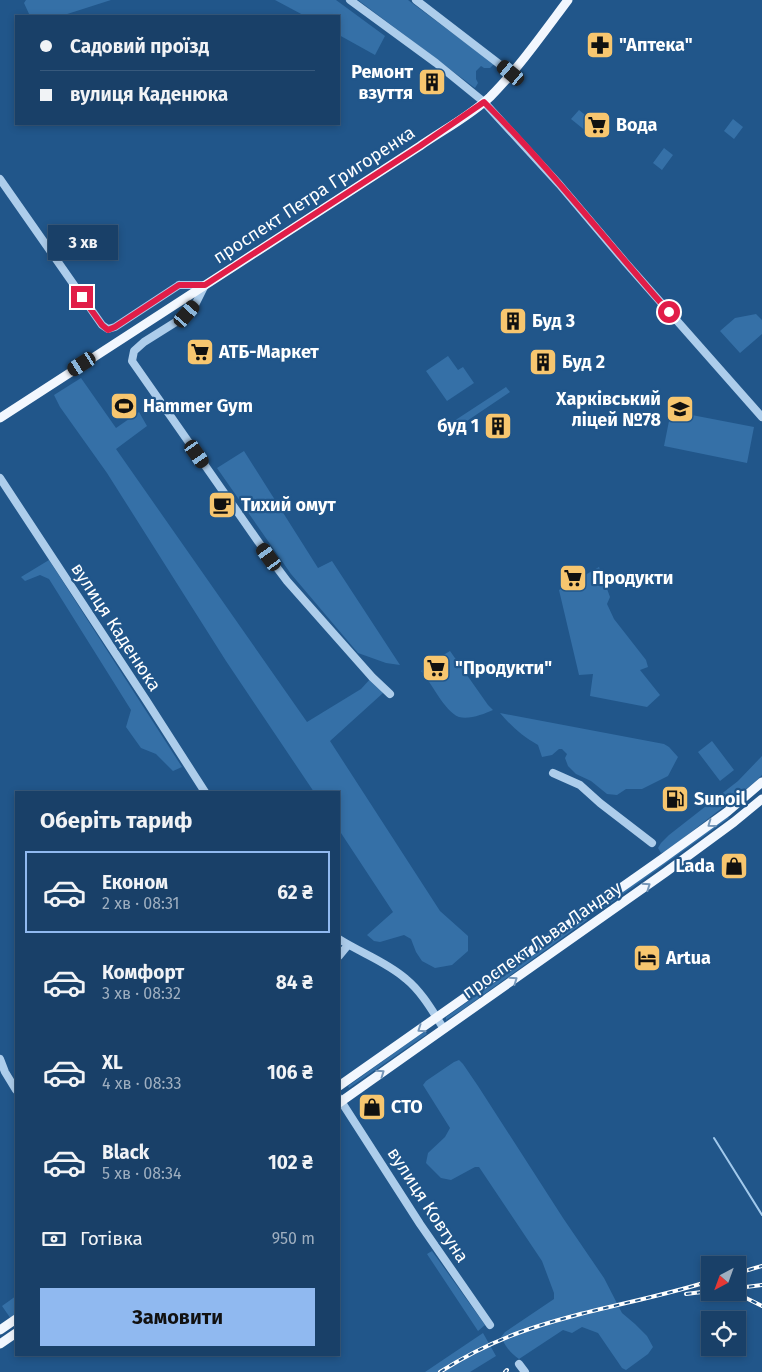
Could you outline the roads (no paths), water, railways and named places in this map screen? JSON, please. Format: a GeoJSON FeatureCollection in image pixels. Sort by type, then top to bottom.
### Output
{"type":"FeatureCollection","features":[{"type":"Feature","properties":{"kind":"main road","name":"проспект Петра Григоренка"},"geometry":{"type":"LineString","coordinates":[[0,418],[428,141],[484,102],[511,73],[568,0]]}},
{"type":"Feature","properties":{"kind":"main road","name":"проспект Льва Ландау"},"geometry":{"type":"LineString","coordinates":[[340,1085],[727,812],[762,782]]}},
{"type":"Feature","properties":{"kind":"main road","name":"проспект Льва Ландау"},"geometry":{"type":"LineString","coordinates":[[340,1101],[734,822],[762,799]]}},
{"type":"Feature","properties":{"kind":"main road"},"geometry":{"type":"LineString","coordinates":[[590,910],[597,920]]}},
{"type":"Feature","properties":{"kind":"main road"},"geometry":{"type":"LineString","coordinates":[[0,1330],[15,1320]]}},
{"type":"Feature","properties":{"kind":"main road"},"geometry":{"type":"LineString","coordinates":[[0,1344],[15,1334]]}},
{"type":"Feature","properties":{"kind":"street"},"geometry":{"type":"LineString","coordinates":[[350,0],[436,63],[484,102],[519,138],[626,264],[762,418]]}},
{"type":"Feature","properties":{"kind":"street"},"geometry":{"type":"LineString","coordinates":[[416,0],[511,73]]}},
{"type":"Feature","properties":{"kind":"street"},"geometry":{"type":"LineString","coordinates":[[0,179],[102,325],[108,330],[179,285],[205,285],[194,307],[187,314],[144,342],[134,351],[132,360],[269,557]]}},
{"type":"Feature","properties":{"kind":"street"},"geometry":{"type":"LineString","coordinates":[[179,285],[187,288],[194,301],[194,307]]}},
{"type":"Feature","properties":{"kind":"street","name":"вулиця Каденюка"},"geometry":{"type":"LineString","coordinates":[[0,478],[204,791]]}},
{"type":"Feature","properties":{"kind":"street"},"geometry":{"type":"LineString","coordinates":[[275,565],[286,581],[372,677],[390,694]]}},
{"type":"Feature","properties":{"kind":"street"},"geometry":{"type":"LineString","coordinates":[[553,772],[580,785],[652,843]]}},
{"type":"Feature","properties":{"kind":"street"},"geometry":{"type":"LineString","coordinates":[[340,940],[406,978],[444,1029]]}},
{"type":"Feature","properties":{"kind":"street"},"geometry":{"type":"LineString","coordinates":[[340,955],[348,945]]}},
{"type":"Feature","properties":{"kind":"street"},"geometry":{"type":"LineString","coordinates":[[0,1059],[15,1088]]}},
{"type":"Feature","properties":{"kind":"street","name":"вулиця Ковтуна"},"geometry":{"type":"LineString","coordinates":[[340,1101],[420,1224],[490,1325]]}},
{"type":"Feature","properties":{"kind":"street"},"geometry":{"type":"LineString","coordinates":[[519,1364],[525,1372]]}},
{"type":"Feature","properties":{"kind":"waterway"},"geometry":{"type":"LineString","coordinates":[[714,1138],[762,1215]]}},
{"type":"Feature","properties":{"kind":"railway"},"geometry":{"type":"LineString","coordinates":[[746,1271],[762,1266]]}},
{"type":"Feature","properties":{"kind":"railway"},"geometry":{"type":"LineString","coordinates":[[440,1372],[488,1346],[518,1333],[590,1312],[701,1284]]}},
{"type":"Feature","properties":{"kind":"railway"},"geometry":{"type":"LineString","coordinates":[[746,1287],[762,1285]]}},
{"type":"Feature","properties":{"kind":"railway"},"geometry":{"type":"LineString","coordinates":[[686,1294],[701,1292]]}},
{"type":"Feature","properties":{"kind":"railway"},"geometry":{"type":"LineString","coordinates":[[746,1298],[762,1306]]}},
{"type":"Feature","properties":{"kind":"place","name":"\"Аптека\""},"geometry":{"type":"Point","coordinates":[600,45]}},
{"type":"Feature","properties":{"kind":"place","name":"Ремонт взуття"},"geometry":{"type":"Point","coordinates":[432,82]}},
{"type":"Feature","properties":{"kind":"place","name":"Вода"},"geometry":{"type":"Point","coordinates":[597,125]}},
{"type":"Feature","properties":{"kind":"place","name":"Буд 3"},"geometry":{"type":"Point","coordinates":[513,321]}},
{"type":"Feature","properties":{"kind":"place","name":"АТБ-Маркет"},"geometry":{"type":"Point","coordinates":[200,352]}},
{"type":"Feature","properties":{"kind":"place","name":"Буд 2"},"geometry":{"type":"Point","coordinates":[543,362]}},
{"type":"Feature","properties":{"kind":"place","name":"Hammer Gym"},"geometry":{"type":"Point","coordinates":[124,406]}},
{"type":"Feature","properties":{"kind":"place","name":"Харківський ліцей №78"},"geometry":{"type":"Point","coordinates":[680,409]}},
{"type":"Feature","properties":{"kind":"place","name":"буд 1"},"geometry":{"type":"Point","coordinates":[498,426]}},
{"type":"Feature","properties":{"kind":"place","name":"Тихий омут"},"geometry":{"type":"Point","coordinates":[222,505]}},
{"type":"Feature","properties":{"kind":"place","name":"Продукти"},"geometry":{"type":"Point","coordinates":[573,578]}},
{"type":"Feature","properties":{"kind":"place","name":"\"Продукти\""},"geometry":{"type":"Point","coordinates":[436,668]}},
{"type":"Feature","properties":{"kind":"place","name":"Sunoil"},"geometry":{"type":"Point","coordinates":[675,799]}},
{"type":"Feature","properties":{"kind":"place","name":"Lada"},"geometry":{"type":"Point","coordinates":[734,866]}},
{"type":"Feature","properties":{"kind":"place","name":"Artua"},"geometry":{"type":"Point","coordinates":[647,958]}},
{"type":"Feature","properties":{"kind":"place","name":"СТО"},"geometry":{"type":"Point","coordinates":[372,1107]}}]}
